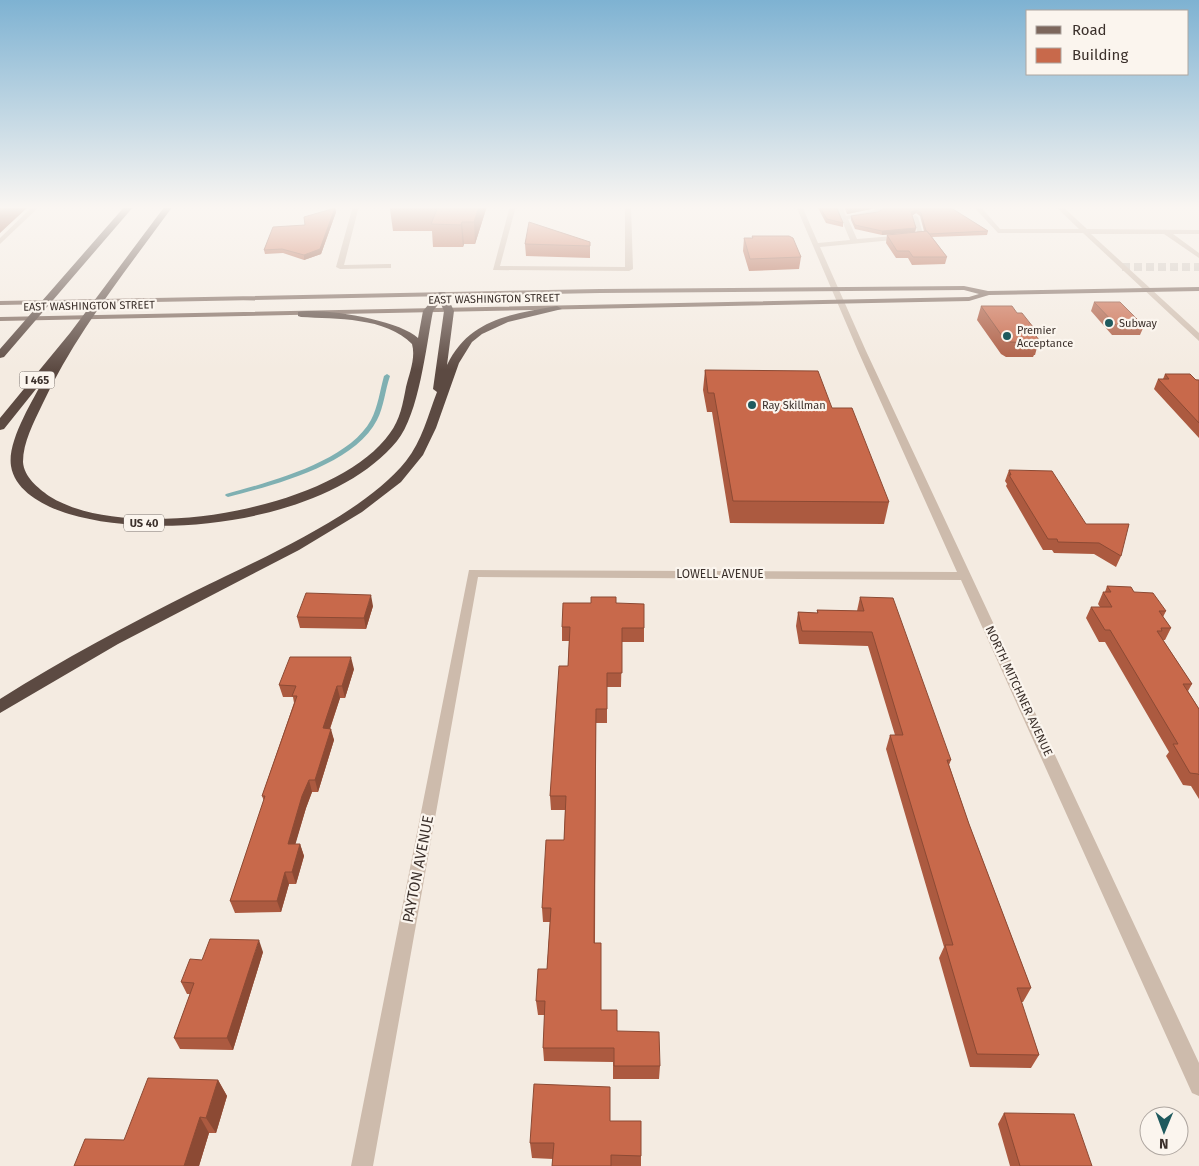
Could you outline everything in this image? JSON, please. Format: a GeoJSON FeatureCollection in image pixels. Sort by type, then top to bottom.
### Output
{"type":"FeatureCollection","features":[{"type":"Feature","properties":{"kind":"highway"},"geometry":{"type":"LineString","coordinates":[[0,355],[82,260]]}},
{"type":"Feature","properties":{"kind":"highway","name":"I 465"},"geometry":{"type":"LineString","coordinates":[[0,426],[74,335],[129,260]]}},
{"type":"Feature","properties":{"kind":"highway"},"geometry":{"type":"LineString","coordinates":[[420,352],[428,311],[442,294],[449,311],[437,407]]}},
{"type":"Feature","properties":{"kind":"highway"},"geometry":{"type":"LineString","coordinates":[[0,707],[92,650],[297,546],[368,502],[398,478],[416,458],[426,442],[437,407],[465,344],[481,332],[501,322],[557,309]]}},
{"type":"Feature","properties":{"kind":"highway"},"geometry":{"type":"LineString","coordinates":[[301,314],[364,320],[385,326],[414,339],[420,352]]}},
{"type":"Feature","properties":{"kind":"highway","name":"US 40"},"geometry":{"type":"LineString","coordinates":[[74,335],[21,441],[17,464],[20,472],[33,490],[55,505],[87,516],[133,522],[183,522],[238,515],[306,495],[355,470],[383,449],[400,427],[406,412],[420,352]]}},
{"type":"Feature","properties":{"kind":"highway"},"geometry":{"type":"LineString","coordinates":[[0,351],[16,336]]}},
{"type":"Feature","properties":{"kind":"main road","name":"EAST WASHINGTON STREET"},"geometry":{"type":"LineString","coordinates":[[0,319],[557,309],[839,296],[964,288],[988,293],[1199,289]]}},
{"type":"Feature","properties":{"kind":"main road","name":"EAST WASHINGTON STREET"},"geometry":{"type":"LineString","coordinates":[[0,303],[735,289],[839,296],[969,299],[988,293]]}},
{"type":"Feature","properties":{"kind":"street"},"geometry":{"type":"LineString","coordinates":[[342,260],[340,267],[388,266]]}},
{"type":"Feature","properties":{"kind":"street"},"geometry":{"type":"LineString","coordinates":[[498,260],[496,268],[629,269],[629,260]]}},
{"type":"Feature","properties":{"kind":"street","name":"NORTH MITCHNER AVENUE"},"geometry":{"type":"LineString","coordinates":[[823,260],[1199,1086]]}},
{"type":"Feature","properties":{"kind":"street"},"geometry":{"type":"LineString","coordinates":[[1115,260],[1199,338]]}},
{"type":"Feature","properties":{"kind":"street","name":"LOWELL AVENUE"},"geometry":{"type":"LineString","coordinates":[[474,573],[966,576]]}},
{"type":"Feature","properties":{"kind":"street","name":"PAYTON AVENUE"},"geometry":{"type":"LineString","coordinates":[[362,1166],[474,573]]}},
{"type":"Feature","properties":{"kind":"building"},"geometry":{"type":"Polygon","coordinates":[[[1094,302],[1120,302],[1144,326],[1116,325],[1094,302]]]}},
{"type":"Feature","properties":{"kind":"building"},"geometry":{"type":"Polygon","coordinates":[[[981,306],[1012,306],[1017,313],[1022,313],[1037,332],[1033,332],[1039,340],[1036,340],[1037,343],[1010,342],[1005,340],[981,306]]]}},
{"type":"Feature","properties":{"kind":"building"},"geometry":{"type":"Polygon","coordinates":[[[705,370],[818,371],[832,408],[852,408],[889,502],[733,501],[714,393],[708,393],[705,370]]]}},
{"type":"Feature","properties":{"kind":"building"},"geometry":{"type":"Polygon","coordinates":[[[1165,374],[1190,374],[1196,380],[1199,380],[1199,423],[1158,379],[1169,379],[1165,374]]]}},
{"type":"Feature","properties":{"kind":"building"},"geometry":{"type":"Polygon","coordinates":[[[1009,470],[1052,471],[1086,524],[1129,524],[1121,556],[1099,543],[1058,542],[1057,539],[1048,539],[1009,475],[1011,475],[1009,470]]]}},
{"type":"Feature","properties":{"kind":"building"},"geometry":{"type":"Polygon","coordinates":[[[1107,586],[1131,587],[1134,592],[1153,593],[1166,611],[1159,611],[1171,628],[1161,628],[1162,631],[1157,631],[1192,684],[1183,684],[1199,709],[1199,775],[1190,773],[1173,744],[1178,744],[1110,630],[1105,630],[1091,607],[1112,607],[1103,592],[1111,592],[1107,586]]]}},
{"type":"Feature","properties":{"kind":"building"},"geometry":{"type":"Polygon","coordinates":[[[306,593],[371,595],[364,618],[297,617],[306,593]]]}},
{"type":"Feature","properties":{"kind":"building"},"geometry":{"type":"Polygon","coordinates":[[[591,597],[616,597],[616,603],[644,604],[644,628],[622,628],[622,673],[607,673],[607,709],[596,709],[594,943],[601,943],[601,1010],[617,1010],[617,1031],[659,1032],[660,1066],[614,1066],[614,1048],[543,1048],[545,1001],[536,1001],[538,969],[547,969],[551,908],[542,908],[546,840],[564,840],[566,796],[550,796],[559,666],[568,666],[570,627],[562,627],[563,603],[591,603],[591,597]]]}},
{"type":"Feature","properties":{"kind":"building"},"geometry":{"type":"Polygon","coordinates":[[[860,597],[893,598],[951,760],[947,760],[969,824],[1031,988],[1017,988],[1039,1055],[977,1054],[945,945],[953,945],[890,735],[903,735],[872,632],[802,631],[798,612],[818,613],[817,610],[864,611],[860,597]]]}},
{"type":"Feature","properties":{"kind":"building"},"geometry":{"type":"Polygon","coordinates":[[[290,657],[351,657],[342,686],[337,686],[323,728],[331,729],[315,780],[309,780],[302,796],[288,844],[300,844],[292,872],[285,872],[277,901],[230,901],[265,796],[262,796],[297,696],[292,696],[296,686],[279,685],[290,657]]]}},
{"type":"Feature","properties":{"kind":"building"},"geometry":{"type":"Polygon","coordinates":[[[210,939],[259,940],[227,1038],[174,1038],[194,983],[181,982],[190,959],[202,960],[210,939]]]}},
{"type":"Feature","properties":{"kind":"building"},"geometry":{"type":"Polygon","coordinates":[[[148,1078],[218,1080],[206,1118],[200,1117],[184,1166],[74,1166],[85,1139],[124,1140],[148,1078]]]}},
{"type":"Feature","properties":{"kind":"building"},"geometry":{"type":"Polygon","coordinates":[[[534,1084],[610,1087],[610,1121],[641,1121],[641,1156],[611,1155],[611,1166],[552,1166],[554,1143],[530,1143],[534,1084]]]}},
{"type":"Feature","properties":{"kind":"building"},"geometry":{"type":"Polygon","coordinates":[[[1004,1113],[1074,1114],[1092,1166],[1020,1166],[1004,1113]]]}},
{"type":"Feature","properties":{"kind":"waterway"},"geometry":{"type":"LineString","coordinates":[[228,495],[287,478],[330,459],[349,448],[364,435],[374,420],[387,376]]}},
{"type":"Feature","properties":{"kind":"tunnel"},"geometry":{"type":"LineString","coordinates":[[1122,267],[1199,267]]}},
{"type":"Feature","properties":{"kind":"place","name":"Subway"},"geometry":{"type":"Point","coordinates":[1109,323]}},
{"type":"Feature","properties":{"kind":"place","name":"Premier Acceptance"},"geometry":{"type":"Point","coordinates":[1007,336]}},
{"type":"Feature","properties":{"kind":"place","name":"Ray Skillman"},"geometry":{"type":"Point","coordinates":[752,405]}}]}
